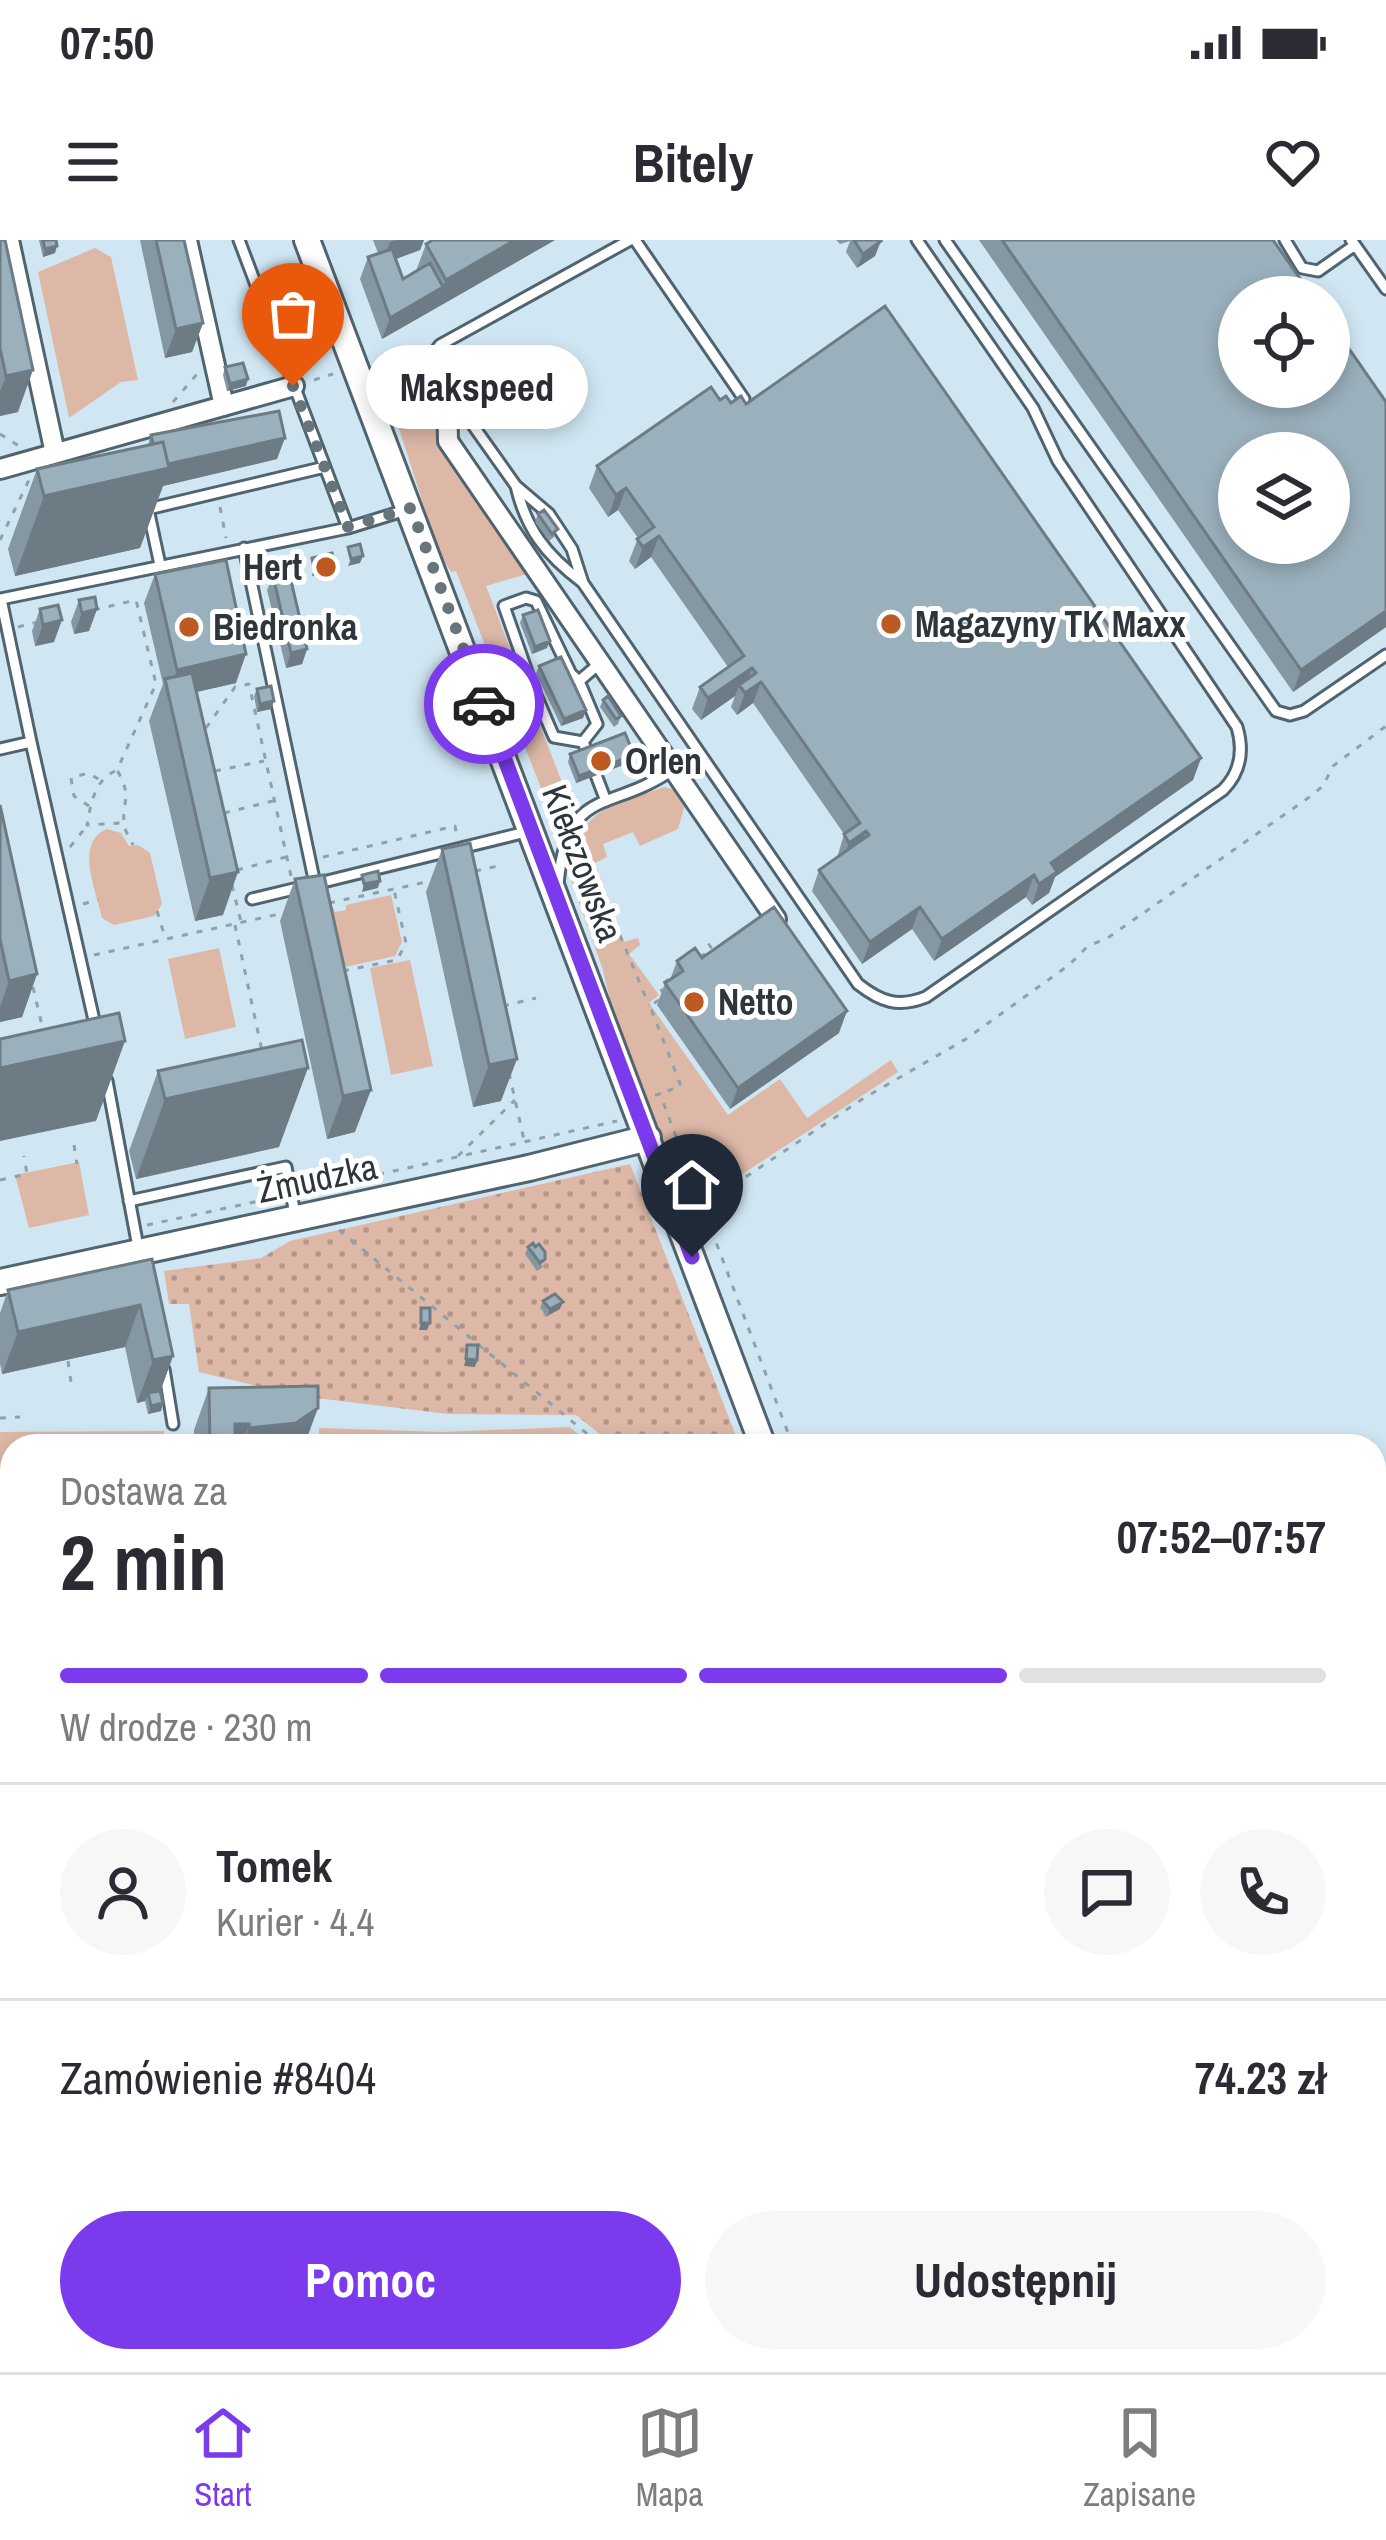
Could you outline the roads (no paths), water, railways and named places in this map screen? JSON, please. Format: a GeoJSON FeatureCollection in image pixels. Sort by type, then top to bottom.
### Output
{"type":"FeatureCollection","features":[{"type":"Feature","properties":{"kind":"street"},"geometry":{"type":"LineString","coordinates":[[9,240],[45,456]]}},
{"type":"Feature","properties":{"kind":"street"},"geometry":{"type":"LineString","coordinates":[[187,240],[224,406]]}},
{"type":"Feature","properties":{"kind":"street","name":"Kiełczowska"},"geometry":{"type":"LineString","coordinates":[[307,240],[758,1434]]}},
{"type":"Feature","properties":{"kind":"street"},"geometry":{"type":"LineString","coordinates":[[362,384],[428,361],[447,388],[448,442],[776,920]]}},
{"type":"Feature","properties":{"kind":"street"},"geometry":{"type":"LineString","coordinates":[[0,469],[293,386]]}},
{"type":"Feature","properties":{"kind":"street","name":"Żmudzka"},"geometry":{"type":"LineString","coordinates":[[0,1282],[138,1248],[296,1220],[648,1138]]}},
{"type":"Feature","properties":{"kind":"lane"},"geometry":{"type":"LineString","coordinates":[[239,240],[348,527]]}},
{"type":"Feature","properties":{"kind":"lane"},"geometry":{"type":"LineString","coordinates":[[428,361],[440,345],[633,240],[745,398]]}},
{"type":"Feature","properties":{"kind":"lane"},"geometry":{"type":"LineString","coordinates":[[447,388],[516,486],[546,511],[572,549],[583,583],[859,984],[877,999],[903,1004],[926,997],[1234,780],[1242,742],[1237,727],[1058,461],[1033,408],[916,240]]}},
{"type":"Feature","properties":{"kind":"lane"},"geometry":{"type":"LineString","coordinates":[[945,240],[1276,711],[1290,715],[1304,711],[1386,655]]}},
{"type":"Feature","properties":{"kind":"lane"},"geometry":{"type":"LineString","coordinates":[[1285,240],[1301,268],[1318,271],[1353,243],[1386,289]]}},
{"type":"Feature","properties":{"kind":"lane"},"geometry":{"type":"LineString","coordinates":[[148,509],[325,467]]}},
{"type":"Feature","properties":{"kind":"lane"},"geometry":{"type":"LineString","coordinates":[[516,486],[524,520],[553,560],[583,583]]}},
{"type":"Feature","properties":{"kind":"lane"},"geometry":{"type":"LineString","coordinates":[[143,490],[160,565]]}},
{"type":"Feature","properties":{"kind":"lane"},"geometry":{"type":"LineString","coordinates":[[100,1050],[1,596],[348,527],[411,508]]}},
{"type":"Feature","properties":{"kind":"lane"},"geometry":{"type":"LineString","coordinates":[[244,548],[315,884]]}},
{"type":"Feature","properties":{"kind":"lane"},"geometry":{"type":"LineString","coordinates":[[526,598],[536,601],[597,724],[583,742],[554,737],[504,605],[526,598]]}},
{"type":"Feature","properties":{"kind":"lane"},"geometry":{"type":"LineString","coordinates":[[579,681],[601,663]]}},
{"type":"Feature","properties":{"kind":"lane"},"geometry":{"type":"LineString","coordinates":[[0,748],[31,742]]}},
{"type":"Feature","properties":{"kind":"lane"},"geometry":{"type":"LineString","coordinates":[[583,742],[588,754]]}},
{"type":"Feature","properties":{"kind":"lane"},"geometry":{"type":"LineString","coordinates":[[556,895],[561,849],[578,816],[675,768]]}},
{"type":"Feature","properties":{"kind":"lane"},"geometry":{"type":"LineString","coordinates":[[596,776],[606,801]]}},
{"type":"Feature","properties":{"kind":"lane"},"geometry":{"type":"LineString","coordinates":[[252,899],[532,830]]}},
{"type":"Feature","properties":{"kind":"lane"},"geometry":{"type":"LineString","coordinates":[[105,1072],[138,1248]]}},
{"type":"Feature","properties":{"kind":"lane"},"geometry":{"type":"LineString","coordinates":[[129,1201],[286,1167],[296,1220]]}},
{"type":"Feature","properties":{"kind":"lane"},"geometry":{"type":"LineString","coordinates":[[162,1359],[173,1424]]}},
{"type":"Feature","properties":{"kind":"place","name":"Makspeed"},"geometry":{"type":"Point","coordinates":[293,386]}},
{"type":"Feature","properties":{"kind":"place","name":"Hert"},"geometry":{"type":"Point","coordinates":[326,567]}},
{"type":"Feature","properties":{"kind":"place","name":"Magazyny TK Maxx"},"geometry":{"type":"Point","coordinates":[891,624]}},
{"type":"Feature","properties":{"kind":"place","name":"Biedronka"},"geometry":{"type":"Point","coordinates":[189,627]}},
{"type":"Feature","properties":{"kind":"place","name":"Orlen"},"geometry":{"type":"Point","coordinates":[601,761]}},
{"type":"Feature","properties":{"kind":"place","name":"Netto"},"geometry":{"type":"Point","coordinates":[694,1002]}}]}
